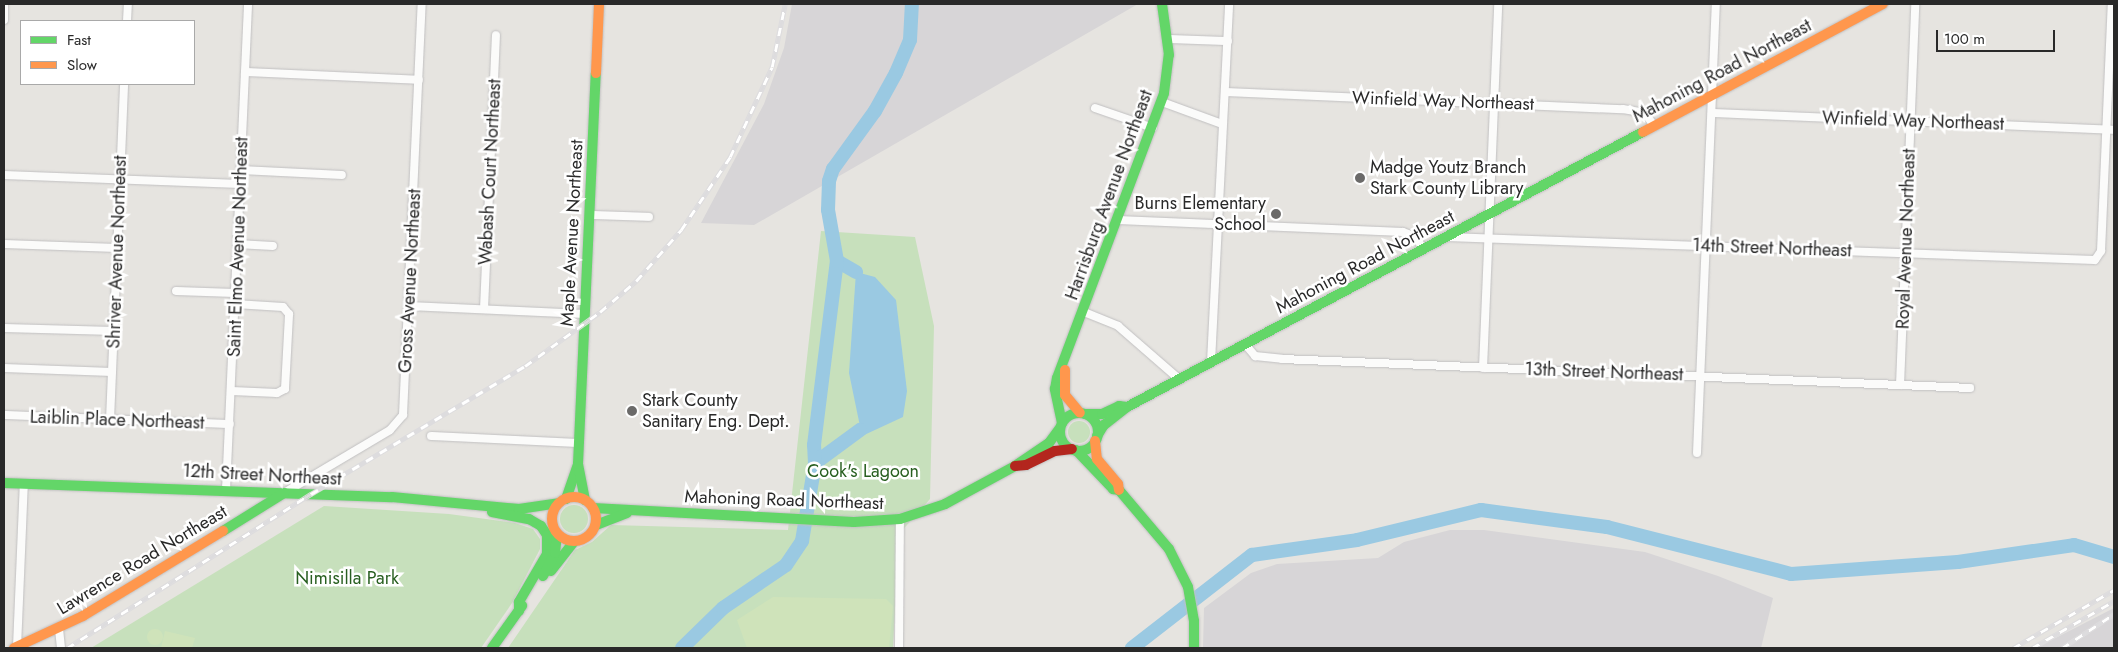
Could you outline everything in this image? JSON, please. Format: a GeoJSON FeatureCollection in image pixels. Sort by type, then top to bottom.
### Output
{"type":"FeatureCollection","features":[{"type":"Feature","properties":{"kind":"main road","name":"Maple Avenue Northeast"},"geometry":{"type":"LineString","coordinates":[[585,500],[578,464],[599,4]]}},
{"type":"Feature","properties":{"kind":"main road","name":"Harrisburg Avenue Northeast"},"geometry":{"type":"LineString","coordinates":[[1061,425],[1054,388],[1162,102],[1168,71],[1167,39],[1162,4]]}},
{"type":"Feature","properties":{"kind":"main road","name":"Mahoning Road Northeast"},"geometry":{"type":"LineString","coordinates":[[1096,438],[1104,425],[1127,407],[1882,4]]}},
{"type":"Feature","properties":{"kind":"main road","name":"Harrisburg Avenue Northeast"},"geometry":{"type":"LineString","coordinates":[[1064,364],[1064,392],[1082,413]]}},
{"type":"Feature","properties":{"kind":"main road","name":"Mahoning Road Northeast"},"geometry":{"type":"LineString","coordinates":[[1082,413],[1102,414],[1119,406],[1127,407]]}},
{"type":"Feature","properties":{"kind":"main road"},"geometry":{"type":"LineString","coordinates":[[1119,490],[1113,489],[1061,439],[1061,425],[1070,415],[1082,413],[1095,422],[1097,459],[1118,484],[1119,490],[1169,550],[1188,587],[1194,621],[1194,648]]}},
{"type":"Feature","properties":{"kind":"main road","name":"Mahoning Road Northeast"},"geometry":{"type":"LineString","coordinates":[[593,508],[824,520],[900,519],[944,504],[1016,466],[1023,458],[1048,443],[1061,425]]}},
{"type":"Feature","properties":{"kind":"main road"},"geometry":{"type":"LineString","coordinates":[[1074,450],[1088,448],[1096,438]]}},
{"type":"Feature","properties":{"kind":"main road","name":"Mahoning Road Northeast"},"geometry":{"type":"LineString","coordinates":[[1016,466],[1026,465],[1054,451],[1074,450]]}},
{"type":"Feature","properties":{"kind":"main road","name":"Maple Avenue Northeast"},"geometry":{"type":"LineString","coordinates":[[562,501],[578,464]]}},
{"type":"Feature","properties":{"kind":"main road","name":"12th Street Northeast"},"geometry":{"type":"LineString","coordinates":[[4,483],[226,490],[456,501],[519,509],[545,520],[555,531]]}},
{"type":"Feature","properties":{"kind":"main road","name":"Lawrence Road Northeast"},"geometry":{"type":"LineString","coordinates":[[16,648],[59,629],[284,493]]}},
{"type":"Feature","properties":{"kind":"main road"},"geometry":{"type":"LineString","coordinates":[[492,648],[542,578],[554,556],[555,531],[552,515],[562,501],[585,500],[593,508],[596,525],[587,538],[574,542],[557,566],[542,578]]}},
{"type":"Feature","properties":{"kind":"main road"},"geometry":{"type":"LineString","coordinates":[[456,501],[472,510],[525,518],[545,531],[549,541],[547,554],[519,602],[518,611]]}},
{"type":"Feature","properties":{"kind":"main road","name":"12th Street Northeast"},"geometry":{"type":"LineString","coordinates":[[519,509],[562,501]]}},
{"type":"Feature","properties":{"kind":"main road","name":"Mahoning Road Northeast"},"geometry":{"type":"LineString","coordinates":[[596,525],[630,511]]}},
{"type":"Feature","properties":{"kind":"main road"},"geometry":{"type":"LineString","coordinates":[[555,531],[574,542]]}},
{"type":"Feature","properties":{"kind":"street"},"geometry":{"type":"LineString","coordinates":[[4,4],[4,20]]}},
{"type":"Feature","properties":{"kind":"street"},"geometry":{"type":"LineString","coordinates":[[127,20],[128,4]]}},
{"type":"Feature","properties":{"kind":"street","name":"Saint Elmo Avenue Northeast"},"geometry":{"type":"LineString","coordinates":[[226,490],[232,391],[248,4]]}},
{"type":"Feature","properties":{"kind":"street","name":"Gross Avenue Northeast"},"geometry":{"type":"LineString","coordinates":[[284,493],[390,430],[400,421],[405,403],[422,4]]}},
{"type":"Feature","properties":{"kind":"street"},"geometry":{"type":"LineString","coordinates":[[1211,362],[1216,225],[1222,124],[1226,92],[1229,4]]}},
{"type":"Feature","properties":{"kind":"street"},"geometry":{"type":"LineString","coordinates":[[1483,368],[1498,4]]}},
{"type":"Feature","properties":{"kind":"street"},"geometry":{"type":"LineString","coordinates":[[1697,453],[1716,4]]}},
{"type":"Feature","properties":{"kind":"street","name":"Royal Avenue Northeast"},"geometry":{"type":"LineString","coordinates":[[1900,385],[1915,4]]}},
{"type":"Feature","properties":{"kind":"street"},"geometry":{"type":"LineString","coordinates":[[2111,130],[2112,4]]}},
{"type":"Feature","properties":{"kind":"street","name":"Wabash Court Northeast"},"geometry":{"type":"LineString","coordinates":[[484,309],[496,35]]}},
{"type":"Feature","properties":{"kind":"street"},"geometry":{"type":"LineString","coordinates":[[1167,39],[1228,41]]}},
{"type":"Feature","properties":{"kind":"street"},"geometry":{"type":"LineString","coordinates":[[245,72],[419,80]]}},
{"type":"Feature","properties":{"kind":"street","name":"Shriver Avenue Northeast"},"geometry":{"type":"LineString","coordinates":[[110,420],[124,85]]}},
{"type":"Feature","properties":{"kind":"street","name":"Winfield Way Northeast"},"geometry":{"type":"LineString","coordinates":[[1226,92],[1636,110],[1645,113],[1654,126]]}},
{"type":"Feature","properties":{"kind":"street"},"geometry":{"type":"LineString","coordinates":[[1162,102],[1222,124]]}},
{"type":"Feature","properties":{"kind":"street"},"geometry":{"type":"LineString","coordinates":[[1095,108],[1152,128]]}},
{"type":"Feature","properties":{"kind":"street","name":"Winfield Way Northeast"},"geometry":{"type":"LineString","coordinates":[[1712,113],[2111,130]]}},
{"type":"Feature","properties":{"kind":"street","name":"14th Street Northeast"},"geometry":{"type":"LineString","coordinates":[[1443,238],[1489,236],[2084,261],[2099,257],[2111,130]]}},
{"type":"Feature","properties":{"kind":"street"},"geometry":{"type":"LineString","coordinates":[[240,170],[342,175]]}},
{"type":"Feature","properties":{"kind":"street"},"geometry":{"type":"LineString","coordinates":[[4,175],[240,184]]}},
{"type":"Feature","properties":{"kind":"street"},"geometry":{"type":"LineString","coordinates":[[590,215],[649,217]]}},
{"type":"Feature","properties":{"kind":"street"},"geometry":{"type":"LineString","coordinates":[[1118,220],[1403,232],[1416,237],[1423,248]]}},
{"type":"Feature","properties":{"kind":"street"},"geometry":{"type":"LineString","coordinates":[[4,244],[117,248]]}},
{"type":"Feature","properties":{"kind":"street"},"geometry":{"type":"LineString","coordinates":[[237,244],[273,246]]}},
{"type":"Feature","properties":{"kind":"street"},"geometry":{"type":"LineString","coordinates":[[176,291],[235,293]]}},
{"type":"Feature","properties":{"kind":"street"},"geometry":{"type":"LineString","coordinates":[[232,391],[283,391],[287,360],[287,310],[235,304]]}},
{"type":"Feature","properties":{"kind":"street"},"geometry":{"type":"LineString","coordinates":[[409,306],[585,314]]}},
{"type":"Feature","properties":{"kind":"street"},"geometry":{"type":"LineString","coordinates":[[1084,312],[1118,326],[1180,378]]}},
{"type":"Feature","properties":{"kind":"street"},"geometry":{"type":"LineString","coordinates":[[4,328],[114,331]]}},
{"type":"Feature","properties":{"kind":"street","name":"13th Street Northeast"},"geometry":{"type":"LineString","coordinates":[[1245,344],[1255,356],[1282,359],[1970,388]]}},
{"type":"Feature","properties":{"kind":"street"},"geometry":{"type":"LineString","coordinates":[[4,368],[112,372]]}},
{"type":"Feature","properties":{"kind":"street","name":"Laiblin Place Northeast"},"geometry":{"type":"LineString","coordinates":[[4,415],[230,424]]}},
{"type":"Feature","properties":{"kind":"street"},"geometry":{"type":"LineString","coordinates":[[431,436],[580,443]]}},
{"type":"Feature","properties":{"kind":"street"},"geometry":{"type":"LineString","coordinates":[[16,648],[24,483]]}},
{"type":"Feature","properties":{"kind":"street"},"geometry":{"type":"LineString","coordinates":[[899,648],[900,519]]}},
{"type":"Feature","properties":{"kind":"street"},"geometry":{"type":"LineString","coordinates":[[59,629],[61,648]]}},
{"type":"Feature","properties":{"kind":"shaded area"},"geometry":{"type":"Polygon","coordinates":[[[792,4],[1138,4],[754,225],[701,223],[764,104],[784,48],[792,4]]]}},
{"type":"Feature","properties":{"kind":"shaded area"},"geometry":{"type":"Polygon","coordinates":[[[1450,530],[1484,530],[1645,552],[1718,576],[1773,598],[1761,648],[1203,648],[1204,608],[1251,573],[1277,564],[1378,558],[1404,542],[1450,530]]]}},
{"type":"Feature","properties":{"kind":"shaded area"},"geometry":{"type":"Polygon","coordinates":[[[2114,608],[2114,648],[2036,648],[2114,608]]]}},
{"type":"Feature","properties":{"kind":"green space","name":"Cook's Lagoon"},"geometry":{"type":"Polygon","coordinates":[[[821,231],[915,237],[934,326],[930,499],[899,534],[893,648],[508,648],[575,550],[592,542],[611,525],[788,530],[821,231]]]}},
{"type":"Feature","properties":{"kind":"green space"},"geometry":{"type":"Polygon","coordinates":[[[1079,421],[1087,424],[1090,432],[1087,440],[1079,443],[1071,440],[1068,432],[1071,424],[1079,421]]]}},
{"type":"Feature","properties":{"kind":"green space"},"geometry":{"type":"Polygon","coordinates":[[[574,505],[584,509],[588,519],[584,529],[574,533],[564,529],[560,519],[564,509],[574,505]]]}},
{"type":"Feature","properties":{"kind":"green space","name":"Nimisilla Park"},"geometry":{"type":"Polygon","coordinates":[[[324,506],[449,514],[515,523],[533,529],[540,539],[540,549],[512,603],[481,648],[91,648],[324,506]]]}},
{"type":"Feature","properties":{"kind":"green space"},"geometry":{"type":"Polygon","coordinates":[[[773,597],[886,599],[893,606],[889,648],[747,648],[737,620],[773,597]]]}},
{"type":"Feature","properties":{"kind":"green space"},"geometry":{"type":"Polygon","coordinates":[[[152,629],[158,629],[163,634],[161,643],[152,645],[147,640],[147,634],[152,629]]]}},
{"type":"Feature","properties":{"kind":"green space"},"geometry":{"type":"Polygon","coordinates":[[[165,631],[195,638],[192,648],[161,648],[165,631]]]}},
{"type":"Feature","properties":{"kind":"water"},"geometry":{"type":"Polygon","coordinates":[[[856,272],[875,277],[896,300],[907,391],[903,417],[862,436],[849,373],[856,272]]]}},
{"type":"Feature","properties":{"kind":"waterway"},"geometry":{"type":"LineString","coordinates":[[682,648],[723,608],[786,565],[802,541],[815,463],[814,445],[837,261],[828,210],[829,181],[833,169],[875,111],[896,73],[910,40],[912,4]]}},
{"type":"Feature","properties":{"kind":"waterway"},"geometry":{"type":"LineString","coordinates":[[837,261],[856,272]]}},
{"type":"Feature","properties":{"kind":"waterway"},"geometry":{"type":"LineString","coordinates":[[815,463],[860,430]]}},
{"type":"Feature","properties":{"kind":"waterway"},"geometry":{"type":"LineString","coordinates":[[1132,648],[1252,555],[1357,540],[1481,510],[1607,527],[1791,574],[1958,562],[2074,545],[2114,557]]}},
{"type":"Feature","properties":{"kind":"railway"},"geometry":{"type":"LineString","coordinates":[[67,648],[311,494],[525,366],[600,312],[636,281],[681,230],[730,157],[772,67],[785,4]]}},
{"type":"Feature","properties":{"kind":"railway"},"geometry":{"type":"LineString","coordinates":[[2013,648],[2114,590]]}},
{"type":"Feature","properties":{"kind":"railway"},"geometry":{"type":"LineString","coordinates":[[2032,648],[2114,601]]}},
{"type":"Feature","properties":{"kind":"railway"},"geometry":{"type":"LineString","coordinates":[[2062,648],[2114,614]]}},
{"type":"Feature","properties":{"kind":"traffic: fast"},"geometry":{"type":"LineString","coordinates":[[1062,423],[1055,389],[1057,378],[1164,93],[1169,55],[1162,4]]}},
{"type":"Feature","properties":{"kind":"traffic: fast"},"geometry":{"type":"LineString","coordinates":[[585,500],[578,464],[596,73]]}},
{"type":"Feature","properties":{"kind":"traffic: fast"},"geometry":{"type":"LineString","coordinates":[[1097,436],[1104,425],[1127,407],[1643,132]]}},
{"type":"Feature","properties":{"kind":"traffic: fast"},"geometry":{"type":"LineString","coordinates":[[1085,414],[1102,414],[1119,406],[1127,407]]}},
{"type":"Feature","properties":{"kind":"traffic: fast"},"geometry":{"type":"LineString","coordinates":[[1079,413],[1092,419],[1098,432],[1092,445],[1079,451],[1066,445],[1060,432],[1066,419],[1079,413]]}},
{"type":"Feature","properties":{"kind":"traffic: fast"},"geometry":{"type":"LineString","coordinates":[[593,508],[854,522],[900,519],[945,504],[1015,466],[1049,443],[1060,428]]}},
{"type":"Feature","properties":{"kind":"traffic: fast"},"geometry":{"type":"LineString","coordinates":[[1076,450],[1113,489],[1119,490],[1169,549],[1188,587],[1194,621],[1194,648]]}},
{"type":"Feature","properties":{"kind":"traffic: fast"},"geometry":{"type":"LineString","coordinates":[[566,499],[578,464]]}},
{"type":"Feature","properties":{"kind":"traffic: fast"},"geometry":{"type":"LineString","coordinates":[[4,483],[392,497],[519,509],[559,503]]}},
{"type":"Feature","properties":{"kind":"traffic: fast"},"geometry":{"type":"LineString","coordinates":[[223,531],[284,493]]}},
{"type":"Feature","properties":{"kind":"traffic: fast"},"geometry":{"type":"LineString","coordinates":[[492,512],[529,519],[541,526],[547,535],[547,554],[519,602],[519,611]]}},
{"type":"Feature","properties":{"kind":"traffic: fast"},"geometry":{"type":"LineString","coordinates":[[596,525],[627,513]]}},
{"type":"Feature","properties":{"kind":"traffic: fast"},"geometry":{"type":"LineString","coordinates":[[543,576],[555,553],[557,534]]}},
{"type":"Feature","properties":{"kind":"traffic: fast"},"geometry":{"type":"LineString","coordinates":[[551,571],[574,542]]}},
{"type":"Feature","properties":{"kind":"traffic: fast"},"geometry":{"type":"LineString","coordinates":[[492,648],[522,606]]}},
{"type":"Feature","properties":{"kind":"traffic: slow"},"geometry":{"type":"LineString","coordinates":[[596,73],[599,4]]}},
{"type":"Feature","properties":{"kind":"traffic: slow"},"geometry":{"type":"LineString","coordinates":[[1643,132],[1883,4]]}},
{"type":"Feature","properties":{"kind":"traffic: slow"},"geometry":{"type":"LineString","coordinates":[[1065,370],[1065,395],[1080,413]]}},
{"type":"Feature","properties":{"kind":"traffic: slow"},"geometry":{"type":"LineString","coordinates":[[1095,441],[1097,459],[1118,484],[1119,490]]}},
{"type":"Feature","properties":{"kind":"traffic: slow"},"geometry":{"type":"LineString","coordinates":[[578,497],[590,503],[595,510],[596,519],[595,528],[590,535],[583,540],[570,541],[558,535],[553,528],[552,515],[558,503],[565,498],[578,497]]}},
{"type":"Feature","properties":{"kind":"traffic: slow"},"geometry":{"type":"LineString","coordinates":[[14,648],[83,616],[223,531]]}},
{"type":"Feature","properties":{"kind":"traffic: jam"},"geometry":{"type":"LineString","coordinates":[[1015,466],[1026,465],[1055,451],[1072,449]]}},
{"type":"Feature","properties":{"kind":"place","name":"Madge Youtz Branch Stark County Library"},"geometry":{"type":"Point","coordinates":[1360,178]}},
{"type":"Feature","properties":{"kind":"place","name":"Burns Elementary School"},"geometry":{"type":"Point","coordinates":[1276,214]}},
{"type":"Feature","properties":{"kind":"place","name":"Stark County Sanitary Eng. Dept."},"geometry":{"type":"Point","coordinates":[632,411]}}]}
